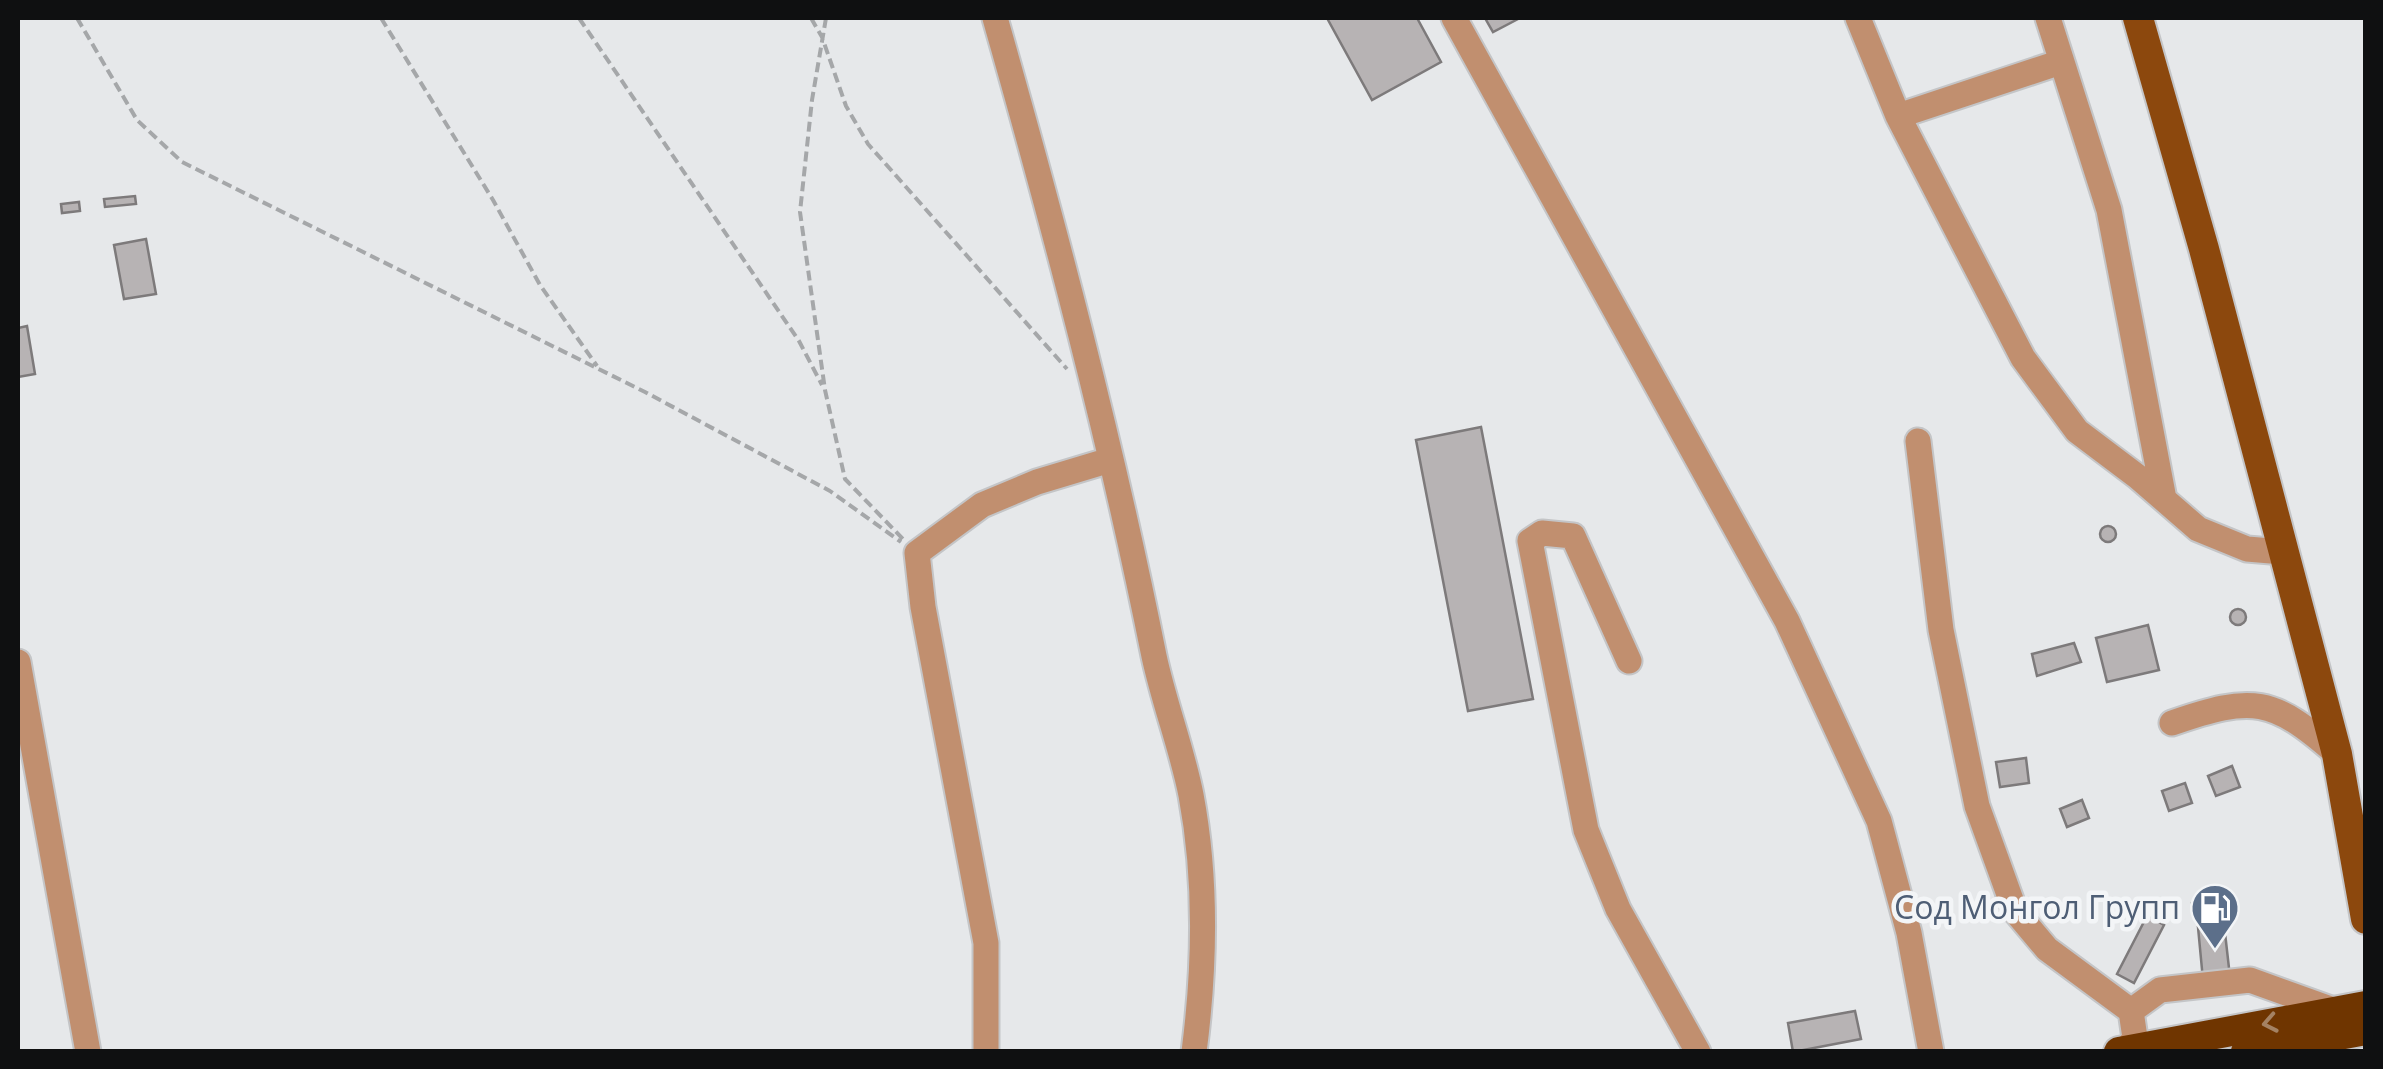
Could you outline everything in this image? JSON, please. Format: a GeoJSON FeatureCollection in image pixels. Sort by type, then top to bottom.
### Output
{"type":"FeatureCollection","features":[{"type":"Feature","properties":{"kind":"highway"},"geometry":{"type":"LineString","coordinates":[[2122,1051],[2351,1008]]}},
{"type":"Feature","properties":{"kind":"highway"},"geometry":{"type":"LineString","coordinates":[[2246,1052],[2366,1030]]}},
{"type":"Feature","properties":{"kind":"main road"},"geometry":{"type":"LineString","coordinates":[[2138,18],[2204,250],[2337,754],[2366,919]]}},
{"type":"Feature","properties":{"kind":"lane"},"geometry":{"type":"LineString","coordinates":[[995,18],[1102,415],[1164,702],[1191,794],[1203,890],[1202,986],[1194,1052]]}},
{"type":"Feature","properties":{"kind":"lane"},"geometry":{"type":"LineString","coordinates":[[1454,18],[1787,621],[1879,821],[1909,932],[1931,1052]]}},
{"type":"Feature","properties":{"kind":"lane"},"geometry":{"type":"LineString","coordinates":[[1858,18],[1898,116],[2023,358],[2077,431],[2198,529],[2246,549],[2283,552]]}},
{"type":"Feature","properties":{"kind":"lane"},"geometry":{"type":"LineString","coordinates":[[2048,18],[2109,210],[2164,499]]}},
{"type":"Feature","properties":{"kind":"lane"},"geometry":{"type":"LineString","coordinates":[[1898,116],[2060,62]]}},
{"type":"Feature","properties":{"kind":"lane"},"geometry":{"type":"LineString","coordinates":[[1918,441],[1948,665],[1978,806],[2015,911],[2047,949],[2131,1011],[2135,1038],[2122,1051]]}},
{"type":"Feature","properties":{"kind":"lane"},"geometry":{"type":"LineString","coordinates":[[986,1052],[986,943],[923,607],[917,554],[982,505],[1037,482],[1110,460]]}},
{"type":"Feature","properties":{"kind":"lane"},"geometry":{"type":"LineString","coordinates":[[1629,661],[1573,536],[1542,533],[1530,542],[1586,830],[1618,909],[1698,1052]]}},
{"type":"Feature","properties":{"kind":"lane"},"geometry":{"type":"LineString","coordinates":[[18,662],[29,782],[88,1052]]}},
{"type":"Feature","properties":{"kind":"lane"},"geometry":{"type":"LineString","coordinates":[[2172,723],[2210,710],[2253,706],[2298,720],[2337,754]]}},
{"type":"Feature","properties":{"kind":"lane"},"geometry":{"type":"LineString","coordinates":[[2131,1011],[2160,990],[2250,980],[2351,1008]]}},
{"type":"Feature","properties":{"kind":"path"},"geometry":{"type":"LineString","coordinates":[[77,18],[137,120],[182,162],[600,370],[830,491],[917,554]]}},
{"type":"Feature","properties":{"kind":"path"},"geometry":{"type":"LineString","coordinates":[[381,18],[493,200],[540,285],[600,370]]}},
{"type":"Feature","properties":{"kind":"path"},"geometry":{"type":"LineString","coordinates":[[579,18],[799,341],[825,390]]}},
{"type":"Feature","properties":{"kind":"path"},"geometry":{"type":"LineString","coordinates":[[811,18],[846,106],[868,144],[1068,370]]}},
{"type":"Feature","properties":{"kind":"path"},"geometry":{"type":"LineString","coordinates":[[826,18],[800,212],[825,390],[845,479],[917,554]]}},
{"type":"Feature","properties":{"kind":"building"},"geometry":{"type":"Polygon","coordinates":[[[1327,18],[1417,18],[1441,62],[1372,100],[1327,18]]]}},
{"type":"Feature","properties":{"kind":"building"},"geometry":{"type":"Polygon","coordinates":[[[1485,18],[1520,18],[1493,32],[1485,18]]]}},
{"type":"Feature","properties":{"kind":"building"},"geometry":{"type":"Polygon","coordinates":[[[135,196],[136,204],[105,207],[104,199],[135,196]]]}},
{"type":"Feature","properties":{"kind":"building"},"geometry":{"type":"Polygon","coordinates":[[[79,202],[80,211],[62,213],[61,204],[79,202]]]}},
{"type":"Feature","properties":{"kind":"building"},"geometry":{"type":"Polygon","coordinates":[[[146,239],[156,294],[124,299],[114,245],[146,239]]]}},
{"type":"Feature","properties":{"kind":"building"},"geometry":{"type":"Polygon","coordinates":[[[27,326],[35,374],[18,377],[18,328],[27,326]]]}},
{"type":"Feature","properties":{"kind":"building"},"geometry":{"type":"Polygon","coordinates":[[[1481,427],[1533,699],[1468,711],[1416,440],[1481,427]]]}},
{"type":"Feature","properties":{"kind":"building"},"geometry":{"type":"Polygon","coordinates":[[[2108,526],[2116,534],[2108,542],[2100,534],[2108,526]]]}},
{"type":"Feature","properties":{"kind":"building"},"geometry":{"type":"Polygon","coordinates":[[[2238,609],[2246,617],[2238,625],[2230,617],[2238,609]]]}},
{"type":"Feature","properties":{"kind":"building"},"geometry":{"type":"Polygon","coordinates":[[[2148,625],[2159,670],[2107,682],[2096,638],[2148,625]]]}},
{"type":"Feature","properties":{"kind":"building"},"geometry":{"type":"Polygon","coordinates":[[[2074,643],[2081,662],[2037,676],[2032,654],[2074,643]]]}},
{"type":"Feature","properties":{"kind":"building"},"geometry":{"type":"Polygon","coordinates":[[[2026,758],[2029,783],[2000,787],[1996,762],[2026,758]]]}},
{"type":"Feature","properties":{"kind":"building"},"geometry":{"type":"Polygon","coordinates":[[[2232,766],[2240,787],[2216,796],[2208,776],[2232,766]]]}},
{"type":"Feature","properties":{"kind":"building"},"geometry":{"type":"Polygon","coordinates":[[[2185,783],[2192,803],[2169,811],[2162,791],[2185,783]]]}},
{"type":"Feature","properties":{"kind":"building"},"geometry":{"type":"Polygon","coordinates":[[[2082,800],[2089,818],[2067,827],[2060,809],[2082,800]]]}},
{"type":"Feature","properties":{"kind":"building"},"geometry":{"type":"Polygon","coordinates":[[[2213,899],[2216,914],[2195,919],[2192,903],[2213,899]]]}},
{"type":"Feature","properties":{"kind":"building"},"geometry":{"type":"Polygon","coordinates":[[[2147,916],[2164,925],[2134,983],[2117,974],[2147,916]]]}},
{"type":"Feature","properties":{"kind":"building"},"geometry":{"type":"Polygon","coordinates":[[[2224,924],[2230,977],[2203,980],[2198,927],[2224,924]]]}},
{"type":"Feature","properties":{"kind":"building"},"geometry":{"type":"Polygon","coordinates":[[[1855,1011],[1861,1039],[1793,1052],[1788,1023],[1855,1011]]]}},
{"type":"Feature","properties":{"kind":"place","name":"Сод Монгол Групп"},"geometry":{"type":"Point","coordinates":[2215,950]}}]}
